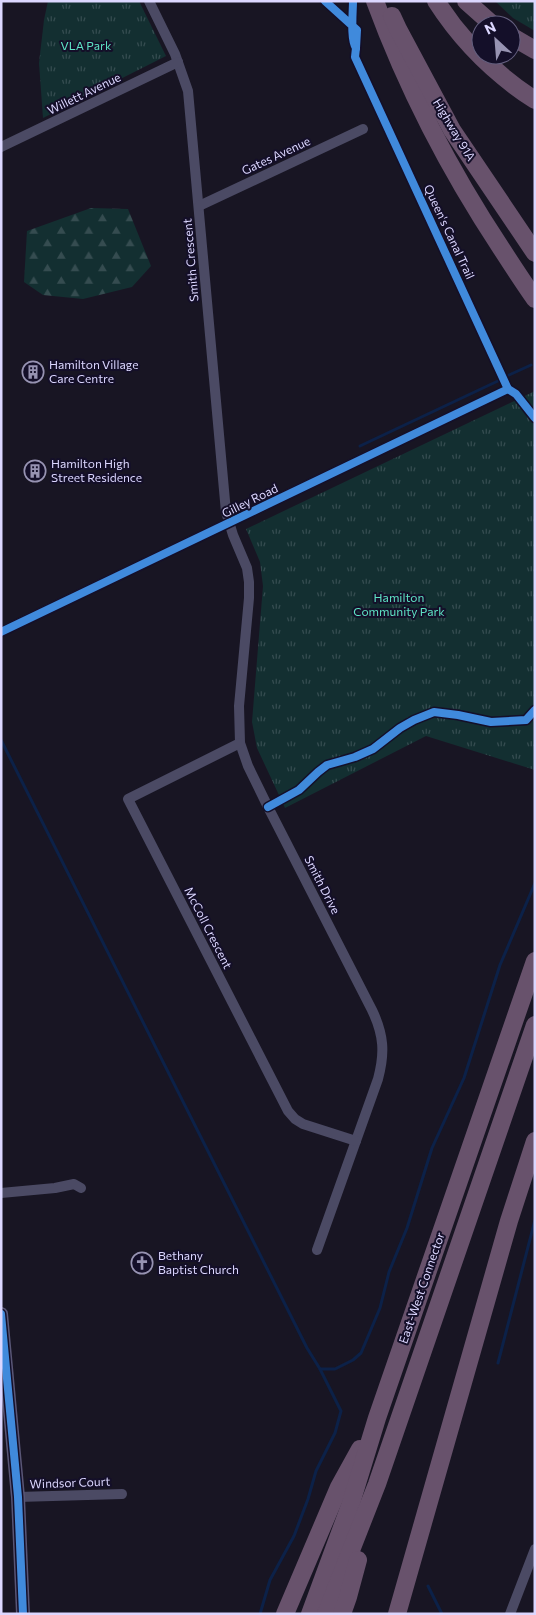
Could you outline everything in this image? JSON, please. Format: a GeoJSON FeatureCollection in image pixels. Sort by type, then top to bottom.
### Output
{"type":"FeatureCollection","features":[{"type":"Feature","properties":{"kind":"highway"},"geometry":{"type":"LineString","coordinates":[[375,1],[399,62],[435,138],[480,217],[535,299]]}},
{"type":"Feature","properties":{"kind":"highway","name":"Highway 91A"},"geometry":{"type":"LineString","coordinates":[[386,1],[398,29],[452,130],[535,253]]}},
{"type":"Feature","properties":{"kind":"highway"},"geometry":{"type":"LineString","coordinates":[[436,1],[444,14],[480,56],[518,89],[535,100]]}},
{"type":"Feature","properties":{"kind":"highway"},"geometry":{"type":"LineString","coordinates":[[466,1],[482,15]]}},
{"type":"Feature","properties":{"kind":"highway"},"geometry":{"type":"LineString","coordinates":[[521,42],[535,50]]}},
{"type":"Feature","properties":{"kind":"highway","name":"East-West Connector"},"geometry":{"type":"LineString","coordinates":[[310,1614],[351,1503],[378,1418],[535,961]]}},
{"type":"Feature","properties":{"kind":"highway","name":"East-West Connector"},"geometry":{"type":"LineString","coordinates":[[326,1614],[377,1484],[535,1025]]}},
{"type":"Feature","properties":{"kind":"highway"},"geometry":{"type":"LineString","coordinates":[[397,1614],[509,1221],[535,1142]]}},
{"type":"Feature","properties":{"kind":"highway"},"geometry":{"type":"LineString","coordinates":[[285,1614],[339,1487],[378,1418]]}},
{"type":"Feature","properties":{"kind":"highway"},"geometry":{"type":"LineString","coordinates":[[342,1614],[377,1484]]}},
{"type":"Feature","properties":{"kind":"main road"},"geometry":{"type":"LineString","coordinates":[[1,1314],[18,1498],[23,1614]]}},
{"type":"Feature","properties":{"kind":"street","name":"Smith Crescent"},"geometry":{"type":"LineString","coordinates":[[149,1],[178,62],[188,91],[226,512],[229,524]]}},
{"type":"Feature","properties":{"kind":"street","name":"Willett Avenue"},"geometry":{"type":"LineString","coordinates":[[1,148],[178,62]]}},
{"type":"Feature","properties":{"kind":"street","name":"Gates Avenue"},"geometry":{"type":"LineString","coordinates":[[199,206],[364,129]]}},
{"type":"Feature","properties":{"kind":"street","name":"Gilley Road"},"geometry":{"type":"LineString","coordinates":[[1,632],[508,389]]}},
{"type":"Feature","properties":{"kind":"street","name":"Smith Drive"},"geometry":{"type":"LineString","coordinates":[[229,524],[246,568],[249,582],[239,706],[240,743],[248,766],[268,807],[379,1026],[383,1050],[378,1079],[318,1250]]}},
{"type":"Feature","properties":{"kind":"street","name":"McColl Crescent"},"geometry":{"type":"LineString","coordinates":[[240,743],[128,799],[288,1112],[303,1124],[356,1141]]}},
{"type":"Feature","properties":{"kind":"street"},"geometry":{"type":"LineString","coordinates":[[1,1193],[55,1188],[74,1184],[81,1188]]}},
{"type":"Feature","properties":{"kind":"street","name":"Windsor Court"},"geometry":{"type":"LineString","coordinates":[[18,1498],[122,1494]]}},
{"type":"Feature","properties":{"kind":"street"},"geometry":{"type":"LineString","coordinates":[[510,1614],[535,1549]]}},
{"type":"Feature","properties":{"kind":"green space","name":"VLA Park"},"geometry":{"type":"Polygon","coordinates":[[[48,1],[139,1],[166,56],[43,118],[39,63],[48,1]]]}},
{"type":"Feature","properties":{"kind":"green space"},"geometry":{"type":"Polygon","coordinates":[[[495,1],[535,1],[535,31],[521,23],[521,15],[510,15],[495,1]]]}},
{"type":"Feature","properties":{"kind":"green space"},"geometry":{"type":"Polygon","coordinates":[[[91,208],[128,209],[151,266],[132,287],[83,299],[43,295],[24,282],[27,231],[91,208]]]}},
{"type":"Feature","properties":{"kind":"green space","name":"Hamilton Community Park"},"geometry":{"type":"Polygon","coordinates":[[[535,391],[535,770],[426,736],[285,808],[257,748],[252,722],[263,586],[260,562],[246,529],[535,391]]]}},
{"type":"Feature","properties":{"kind":"waterway"},"geometry":{"type":"LineString","coordinates":[[509,375],[531,365]]}},
{"type":"Feature","properties":{"kind":"waterway"},"geometry":{"type":"LineString","coordinates":[[360,446],[500,380]]}},
{"type":"Feature","properties":{"kind":"waterway"},"geometry":{"type":"LineString","coordinates":[[1,740],[307,1348],[341,1411],[335,1433],[316,1471],[294,1536],[270,1580],[260,1614]]}},
{"type":"Feature","properties":{"kind":"waterway"},"geometry":{"type":"LineString","coordinates":[[320,1369],[335,1369],[353,1360],[361,1353],[380,1308],[389,1272],[407,1228],[432,1148],[464,1078],[500,965],[535,883]]}},
{"type":"Feature","properties":{"kind":"waterway"},"geometry":{"type":"LineString","coordinates":[[498,1363],[535,1220]]}},
{"type":"Feature","properties":{"kind":"waterway"},"geometry":{"type":"LineString","coordinates":[[428,1586],[442,1614]]}},
{"type":"Feature","properties":{"kind":"cycle path"},"geometry":{"type":"LineString","coordinates":[[325,1],[357,30],[356,48],[352,32],[352,25],[352,18],[353,1]]}},
{"type":"Feature","properties":{"kind":"cycle path","name":"Queen's Canal Trail"},"geometry":{"type":"LineString","coordinates":[[356,48],[355,57],[508,389],[516,394],[535,418]]}},
{"type":"Feature","properties":{"kind":"cycle path"},"geometry":{"type":"LineString","coordinates":[[1,632],[508,389]]}},
{"type":"Feature","properties":{"kind":"cycle path"},"geometry":{"type":"LineString","coordinates":[[268,807],[299,790],[327,765],[355,757],[373,749],[400,728],[434,712],[491,722],[526,720],[535,710]]}},
{"type":"Feature","properties":{"kind":"cycle path"},"geometry":{"type":"LineString","coordinates":[[1,1314],[18,1497],[23,1614]]}},
{"type":"Feature","properties":{"kind":"place","name":"Hamilton Village Care Centre"},"geometry":{"type":"Point","coordinates":[33,372]}},
{"type":"Feature","properties":{"kind":"place","name":"Hamilton High Street Residence"},"geometry":{"type":"Point","coordinates":[35,471]}},
{"type":"Feature","properties":{"kind":"place","name":"Bethany Baptist Church"},"geometry":{"type":"Point","coordinates":[142,1263]}}]}
